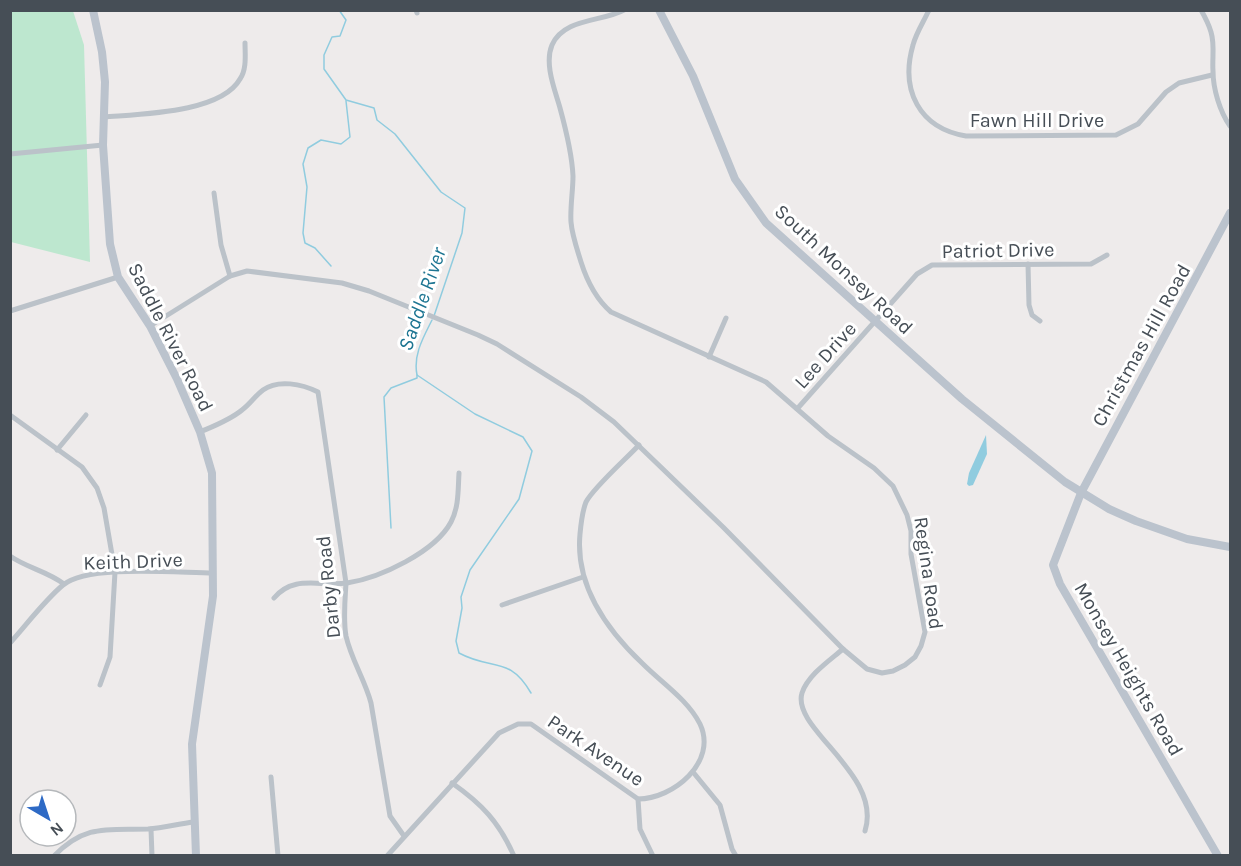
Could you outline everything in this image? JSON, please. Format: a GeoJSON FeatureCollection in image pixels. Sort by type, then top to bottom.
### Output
{"type":"FeatureCollection","features":[{"type":"Feature","properties":{"kind":"street","name":"Saddle River Road"},"geometry":{"type":"LineString","coordinates":[[93,10],[102,52],[105,82],[103,145],[110,244],[118,277],[150,326],[200,432],[212,473],[213,596],[192,744],[196,855]]}},
{"type":"Feature","properties":{"kind":"street","name":"Regina Road"},"geometry":{"type":"LineString","coordinates":[[150,326],[230,276],[247,271],[342,283],[369,291],[478,335],[497,344],[581,397],[639,445],[843,649],[867,669],[882,673],[905,665],[915,657],[925,632],[911,554],[911,531],[907,515],[893,486],[874,468],[828,436],[765,382],[611,312],[603,305],[589,282],[571,221],[573,175],[571,151],[553,82],[550,53],[553,43],[571,27],[609,17],[624,10]]}},
{"type":"Feature","properties":{"kind":"street","name":"South Monsey Road"},"geometry":{"type":"LineString","coordinates":[[659,10],[693,76],[735,179],[766,224],[986,420],[1081,493],[1109,509],[1162,532],[1230,547]]}},
{"type":"Feature","properties":{"kind":"street","name":"Fawn Hill Drive"},"geometry":{"type":"LineString","coordinates":[[929,10],[913,43],[908,74],[910,89],[918,108],[931,123],[949,133],[966,136],[1116,135],[1138,124],[1166,92],[1179,83],[1212,75]]}},
{"type":"Feature","properties":{"kind":"street"},"geometry":{"type":"LineString","coordinates":[[1201,10],[1212,33],[1212,75],[1225,119],[1230,126]]}},
{"type":"Feature","properties":{"kind":"street"},"geometry":{"type":"LineString","coordinates":[[104,117],[146,114],[197,105],[222,97],[233,90],[242,78],[245,43]]}},
{"type":"Feature","properties":{"kind":"street"},"geometry":{"type":"LineString","coordinates":[[10,154],[103,145]]}},
{"type":"Feature","properties":{"kind":"street"},"geometry":{"type":"LineString","coordinates":[[214,193],[221,245],[230,276]]}},
{"type":"Feature","properties":{"kind":"street","name":"Christmas Hill Road"},"geometry":{"type":"LineString","coordinates":[[1081,493],[1227,227],[1230,213]]}},
{"type":"Feature","properties":{"kind":"street","name":"Patriot Drive"},"geometry":{"type":"LineString","coordinates":[[875,321],[917,274],[932,266],[1091,264],[1107,255]]}},
{"type":"Feature","properties":{"kind":"street"},"geometry":{"type":"LineString","coordinates":[[1028,264],[1029,304],[1032,315],[1040,321]]}},
{"type":"Feature","properties":{"kind":"street"},"geometry":{"type":"LineString","coordinates":[[10,311],[118,277]]}},
{"type":"Feature","properties":{"kind":"street"},"geometry":{"type":"LineString","coordinates":[[709,357],[726,318]]}},
{"type":"Feature","properties":{"kind":"street","name":"Lee Drive"},"geometry":{"type":"LineString","coordinates":[[797,409],[875,321]]}},
{"type":"Feature","properties":{"kind":"street","name":"Darby Road"},"geometry":{"type":"LineString","coordinates":[[200,432],[242,410],[265,388],[291,384],[308,387],[318,392],[346,583],[344,615],[346,636],[367,687],[371,703],[390,816],[404,836]]}},
{"type":"Feature","properties":{"kind":"street"},"geometry":{"type":"LineString","coordinates":[[10,415],[82,467],[97,488],[104,508],[115,572],[110,657],[100,685]]}},
{"type":"Feature","properties":{"kind":"street"},"geometry":{"type":"LineString","coordinates":[[57,450],[86,415]]}},
{"type":"Feature","properties":{"kind":"street"},"geometry":{"type":"LineString","coordinates":[[639,445],[587,501],[581,517],[578,549],[583,577],[599,613],[621,644],[674,692],[700,724],[704,749],[702,759],[693,772],[720,805],[732,849],[736,855]]}},
{"type":"Feature","properties":{"kind":"street"},"geometry":{"type":"LineString","coordinates":[[274,598],[280,590],[292,584],[346,583],[386,571],[426,549],[437,541],[451,521],[456,509],[459,472]]}},
{"type":"Feature","properties":{"kind":"street","name":"Monsey Heights Road"},"geometry":{"type":"LineString","coordinates":[[1081,493],[1055,556],[1053,565],[1055,574],[1218,855]]}},
{"type":"Feature","properties":{"kind":"street"},"geometry":{"type":"LineString","coordinates":[[10,556],[22,565],[52,575],[64,584]]}},
{"type":"Feature","properties":{"kind":"street","name":"Keith Drive"},"geometry":{"type":"LineString","coordinates":[[10,643],[64,584],[77,577],[115,572],[213,573]]}},
{"type":"Feature","properties":{"kind":"street"},"geometry":{"type":"LineString","coordinates":[[502,605],[583,577]]}},
{"type":"Feature","properties":{"kind":"street"},"geometry":{"type":"LineString","coordinates":[[843,649],[810,680],[802,694],[801,705],[805,717],[848,768],[862,794],[868,810],[866,831]]}},
{"type":"Feature","properties":{"kind":"street","name":"Park Avenue"},"geometry":{"type":"LineString","coordinates":[[387,855],[499,733],[518,724],[531,724],[638,799],[659,796],[693,772]]}},
{"type":"Feature","properties":{"kind":"street"},"geometry":{"type":"LineString","coordinates":[[271,777],[278,855]]}},
{"type":"Feature","properties":{"kind":"street"},"geometry":{"type":"LineString","coordinates":[[453,783],[478,802],[498,826],[514,855]]}},
{"type":"Feature","properties":{"kind":"street"},"geometry":{"type":"LineString","coordinates":[[638,799],[640,829],[653,855]]}},
{"type":"Feature","properties":{"kind":"street"},"geometry":{"type":"LineString","coordinates":[[54,855],[66,843],[80,835],[98,830],[151,829],[194,822]]}},
{"type":"Feature","properties":{"kind":"street"},"geometry":{"type":"LineString","coordinates":[[151,829],[152,855]]}},
{"type":"Feature","properties":{"kind":"green space"},"geometry":{"type":"Polygon","coordinates":[[[10,11],[73,11],[84,45],[90,262],[11,242],[10,11]]]}},
{"type":"Feature","properties":{"kind":"water"},"geometry":{"type":"Polygon","coordinates":[[[986,435],[987,454],[973,485],[969,486],[967,484],[969,473],[986,435]]]}},
{"type":"Feature","properties":{"kind":"waterway","name":"Saddle River"},"geometry":{"type":"LineString","coordinates":[[339,10],[346,20],[340,36],[332,37],[324,55],[324,69],[346,100],[374,108],[377,120],[395,134],[441,192],[465,208],[462,233],[434,316]]}},
{"type":"Feature","properties":{"kind":"waterway"},"geometry":{"type":"LineString","coordinates":[[331,266],[315,248],[305,243],[303,233],[307,187],[303,164],[308,148],[321,140],[341,144],[350,137],[346,101]]}},
{"type":"Feature","properties":{"kind":"waterway","name":"Saddle River"},"geometry":{"type":"LineString","coordinates":[[432,320],[422,340],[416,360],[417,375],[475,414],[523,437],[532,451],[519,499],[470,570],[461,597],[462,608],[456,641],[459,653],[481,662],[507,668],[523,681],[531,693]]}},
{"type":"Feature","properties":{"kind":"waterway"},"geometry":{"type":"LineString","coordinates":[[391,528],[384,397],[391,388],[417,378],[417,375]]}}]}
